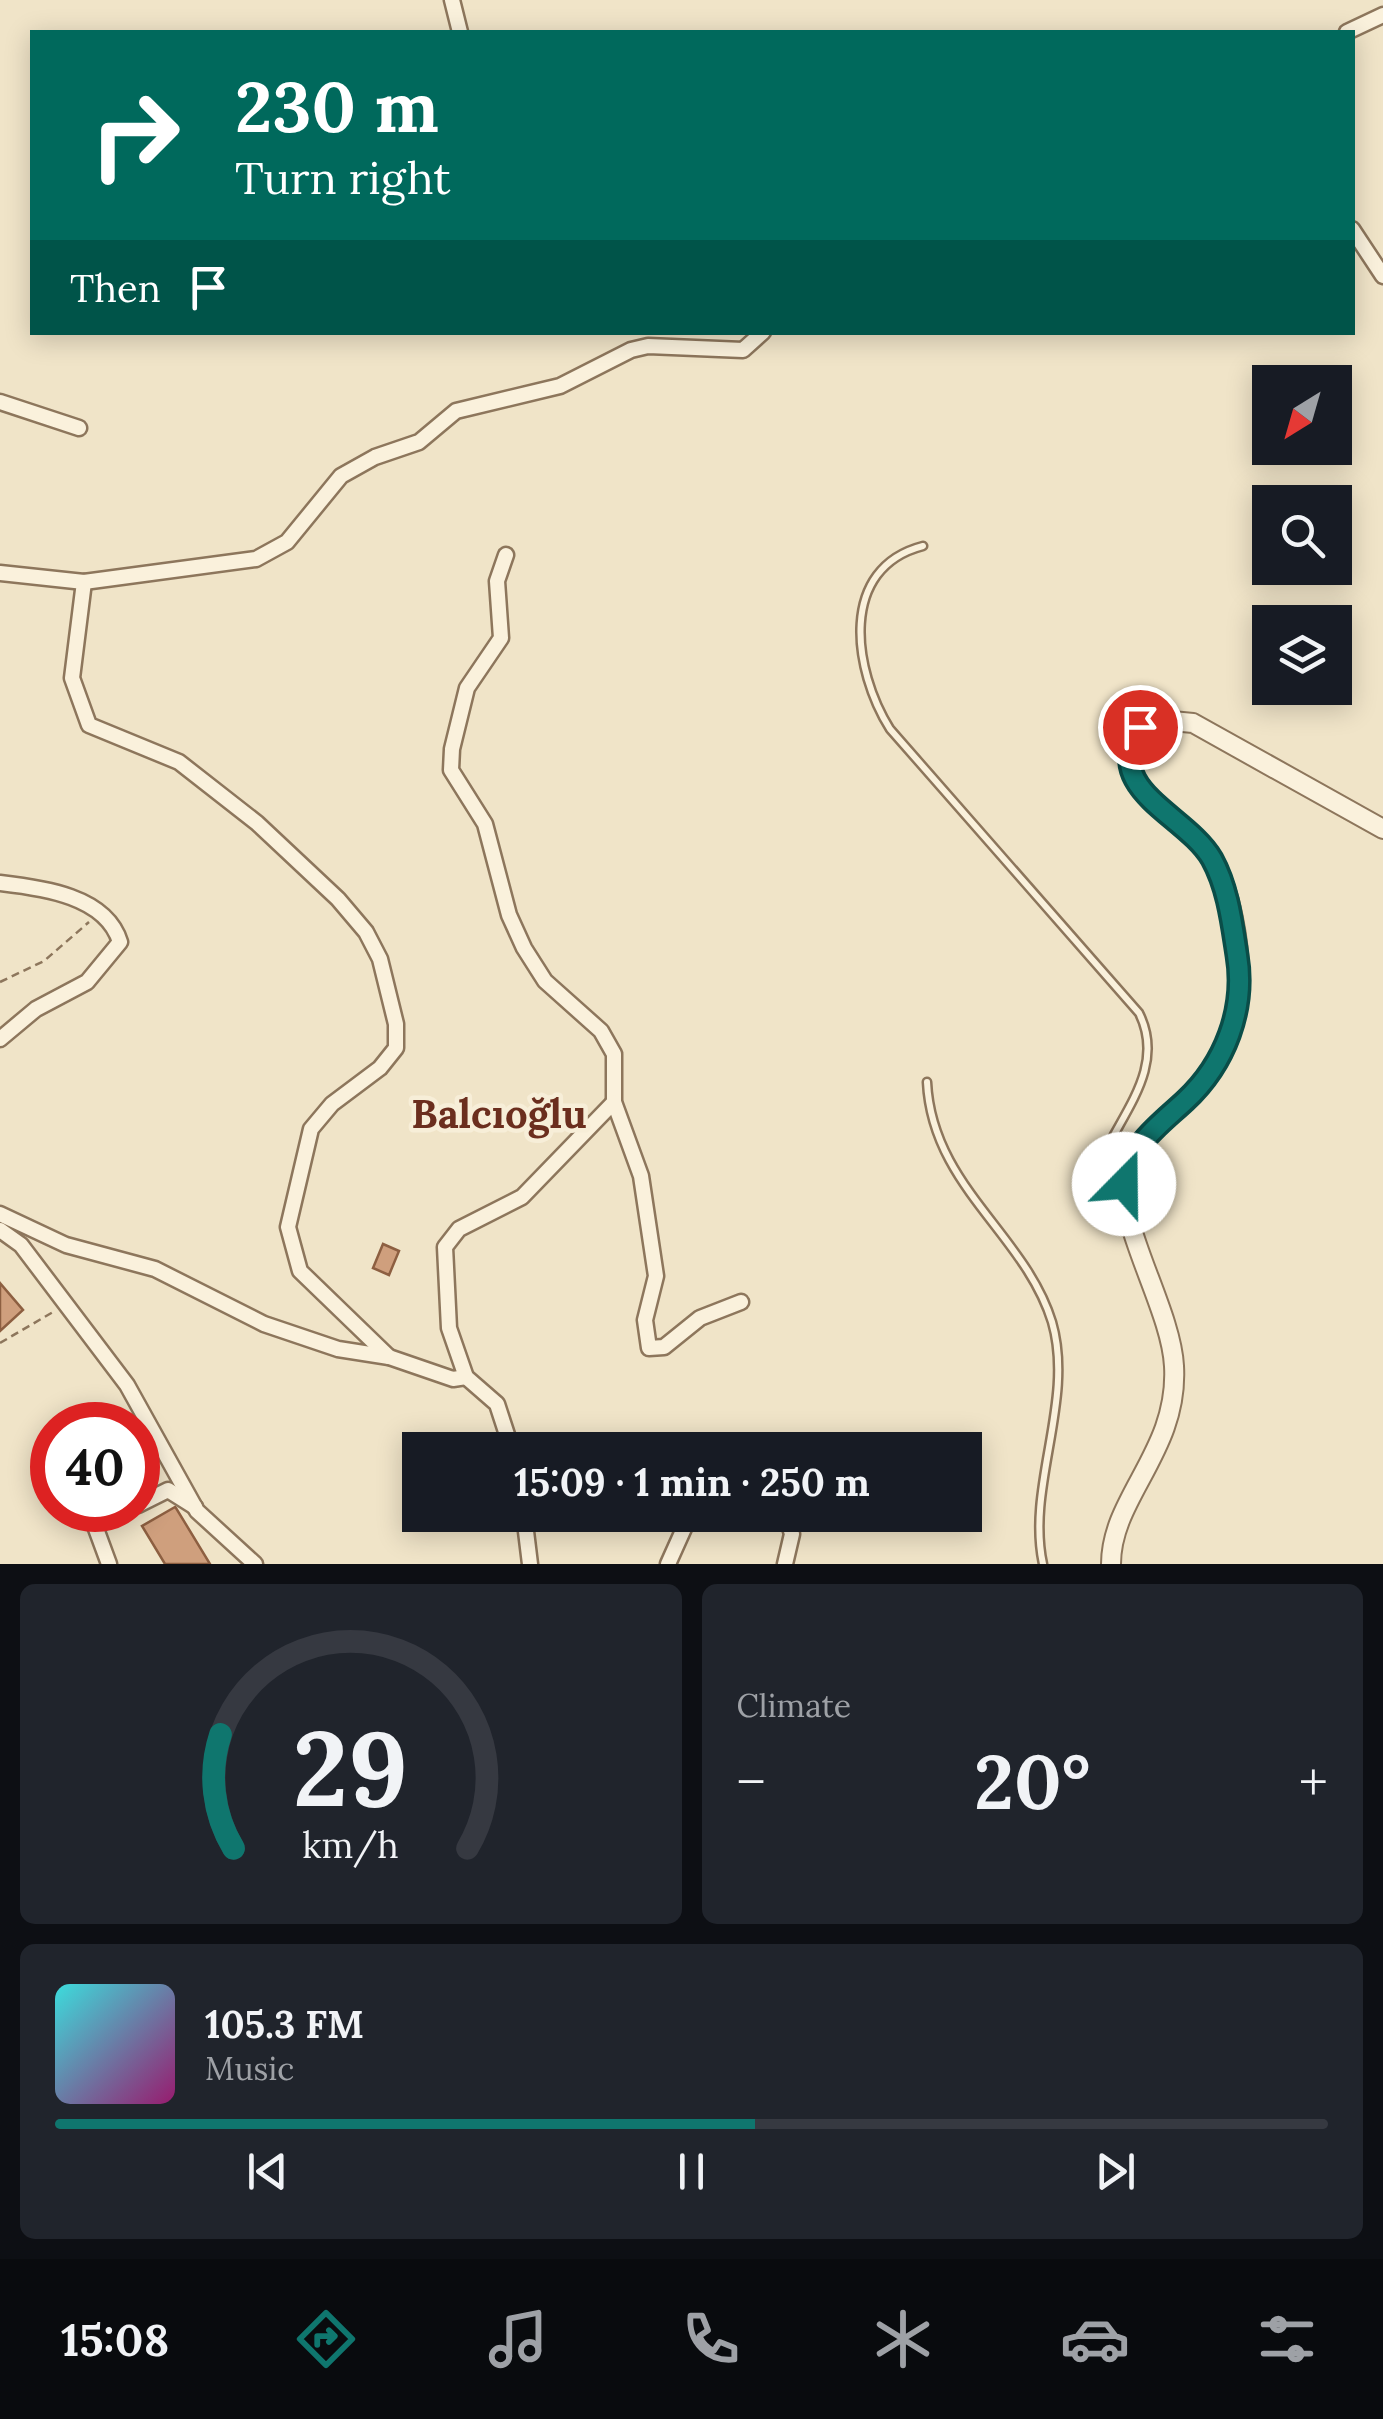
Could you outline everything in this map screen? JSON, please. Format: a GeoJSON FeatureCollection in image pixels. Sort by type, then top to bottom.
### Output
{"type":"FeatureCollection","features":[{"type":"Feature","properties":{"kind":"street"},"geometry":{"type":"LineString","coordinates":[[452,0],[460,30]]}},
{"type":"Feature","properties":{"kind":"street"},"geometry":{"type":"LineString","coordinates":[[1351,30],[1383,15]]}},
{"type":"Feature","properties":{"kind":"street"},"geometry":{"type":"LineString","coordinates":[[1355,234],[1383,276]]}},
{"type":"Feature","properties":{"kind":"street"},"geometry":{"type":"LineString","coordinates":[[0,573],[84,582],[266,556],[287,542],[341,476],[374,458],[418,442],[456,411],[560,386],[630,350],[668,346],[743,350],[759,335]]}},
{"type":"Feature","properties":{"kind":"street"},"geometry":{"type":"LineString","coordinates":[[0,402],[80,428]]}},
{"type":"Feature","properties":{"kind":"street"},"geometry":{"type":"LineString","coordinates":[[506,555],[497,581],[501,638],[467,688],[452,770],[485,824],[509,915],[524,948],[545,981],[601,1030],[614,1054],[614,1102],[640,1176],[656,1276],[644,1320],[649,1348],[664,1347],[700,1318],[741,1302]]}},
{"type":"Feature","properties":{"kind":"street"},"geometry":{"type":"LineString","coordinates":[[84,582],[72,678],[90,725],[180,762],[257,822],[338,899],[366,932],[380,959],[396,1024],[396,1048],[380,1068],[332,1104],[311,1129],[288,1228],[300,1271],[389,1358]]}},
{"type":"Feature","properties":{"kind":"street"},"geometry":{"type":"LineString","coordinates":[[1111,1564],[1115,1532],[1160,1447],[1174,1396],[1172,1342],[1124,1201],[1126,1169],[1142,1140],[1214,1068],[1232,1027],[1240,983],[1228,904],[1210,856],[1140,791],[1132,775],[1130,748],[1140,727],[1172,721],[1215,731],[1313,794],[1383,829]]}},
{"type":"Feature","properties":{"kind":"street"},"geometry":{"type":"LineString","coordinates":[[0,883],[81,901],[114,924],[120,942],[86,982],[36,1009],[0,1039]]}},
{"type":"Feature","properties":{"kind":"street"},"geometry":{"type":"LineString","coordinates":[[506,1432],[497,1404],[466,1377],[450,1328],[445,1248],[459,1229],[522,1197],[614,1102]]}},
{"type":"Feature","properties":{"kind":"street"},"geometry":{"type":"LineString","coordinates":[[0,1214],[66,1246],[156,1269],[264,1324],[338,1349],[389,1358],[453,1379],[466,1377]]}},
{"type":"Feature","properties":{"kind":"street"},"geometry":{"type":"LineString","coordinates":[[0,1230],[21,1245],[127,1385],[196,1507]]}},
{"type":"Feature","properties":{"kind":"street"},"geometry":{"type":"LineString","coordinates":[[160,1494],[168,1490],[196,1507],[254,1564]]}},
{"type":"Feature","properties":{"kind":"street"},"geometry":{"type":"LineString","coordinates":[[97,1532],[109,1564]]}},
{"type":"Feature","properties":{"kind":"street"},"geometry":{"type":"LineString","coordinates":[[526,1532],[530,1564]]}},
{"type":"Feature","properties":{"kind":"street"},"geometry":{"type":"LineString","coordinates":[[668,1564],[682,1532]]}},
{"type":"Feature","properties":{"kind":"street"},"geometry":{"type":"LineString","coordinates":[[786,1564],[791,1532]]}},
{"type":"Feature","properties":{"kind":"lane"},"geometry":{"type":"LineString","coordinates":[[923,546],[885,561],[866,596],[861,656],[868,684],[880,714],[902,744],[1138,1013],[1148,1035],[1148,1068],[1104,1154],[1110,1168],[1126,1169]]}},
{"type":"Feature","properties":{"kind":"lane"},"geometry":{"type":"LineString","coordinates":[[927,1082],[934,1126],[947,1156],[1034,1284],[1054,1332],[1055,1412],[1040,1538],[1043,1564]]}},
{"type":"Feature","properties":{"kind":"path"},"geometry":{"type":"LineString","coordinates":[[0,982],[44,961],[99,913]]}},
{"type":"Feature","properties":{"kind":"path"},"geometry":{"type":"LineString","coordinates":[[0,1344],[67,1303]]}},
{"type":"Feature","properties":{"kind":"building"},"geometry":{"type":"Polygon","coordinates":[[[383,1244],[399,1251],[389,1275],[373,1268],[383,1244]]]}},
{"type":"Feature","properties":{"kind":"building"},"geometry":{"type":"Polygon","coordinates":[[[0,1283],[23,1310],[0,1331],[0,1283]]]}},
{"type":"Feature","properties":{"kind":"building"},"geometry":{"type":"Polygon","coordinates":[[[175,1507],[210,1564],[165,1564],[146,1532],[160,1532],[160,1516],[175,1507]]]}},
{"type":"Feature","properties":{"kind":"district","name":"Balcıoğlu"},"geometry":{"type":"Point","coordinates":[499,1113]}},
{"type":"Feature","properties":{"kind":"route"},"geometry":{"type":"LineString","coordinates":[[1124,1184],[1132,1154],[1142,1140],[1188,1099],[1214,1068],[1232,1027],[1240,983],[1228,904],[1210,856],[1193,836],[1140,791],[1132,775],[1130,748],[1140,727]]}}]}
